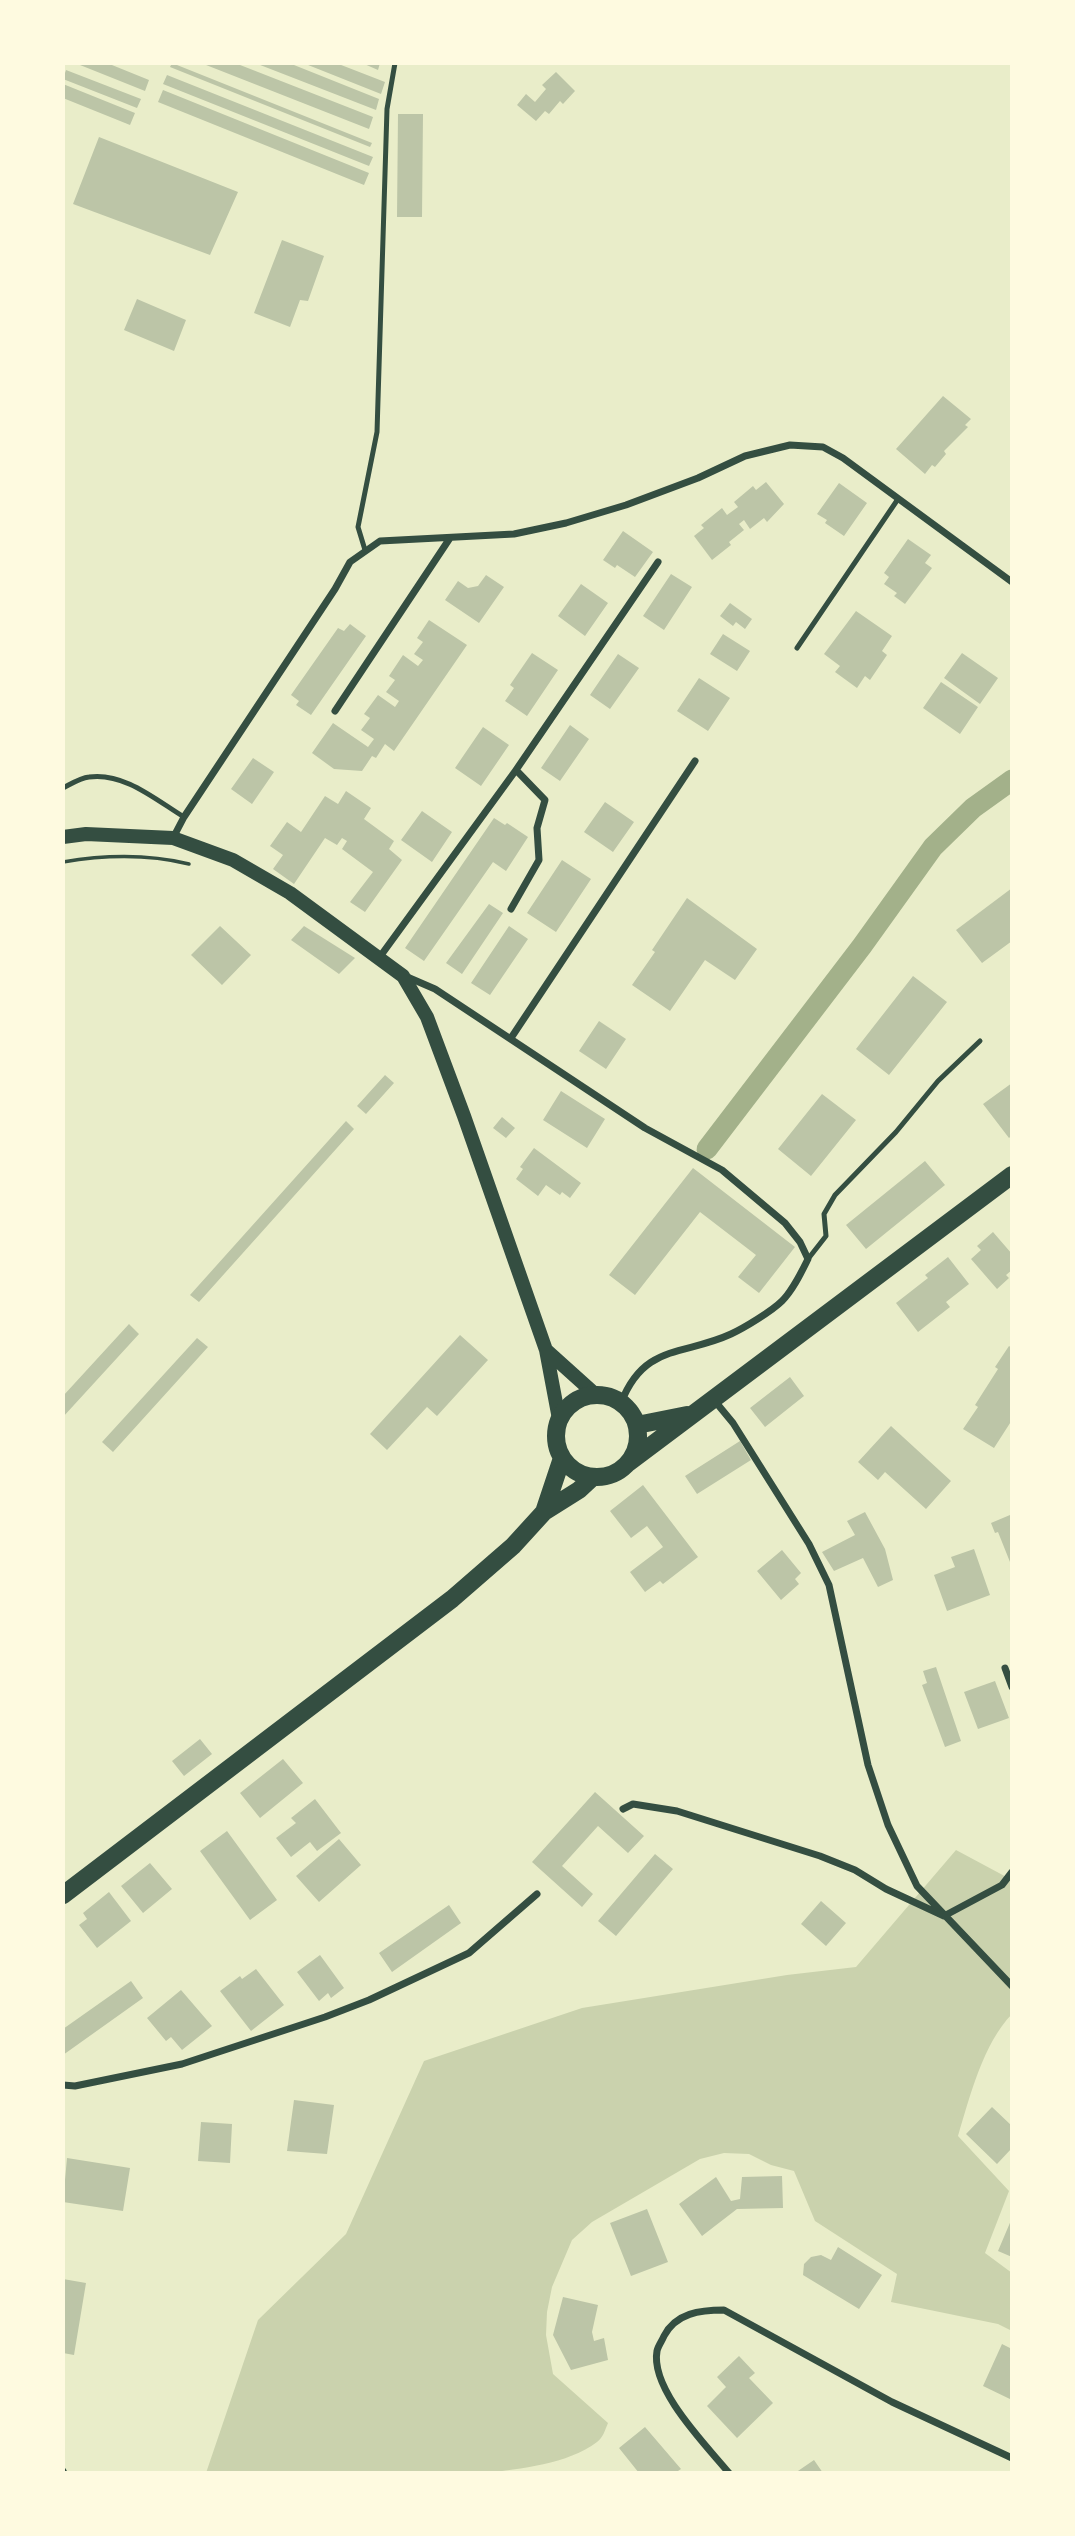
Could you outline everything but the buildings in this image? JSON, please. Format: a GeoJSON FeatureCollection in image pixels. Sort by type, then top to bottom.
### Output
{"type":"FeatureCollection","features":[{"type":"Feature","properties":{"kind":"main road"},"geometry":{"type":"LineString","coordinates":[[63,837],[86,834],[173,838],[233,860],[290,893],[402,975],[427,1017],[464,1116],[546,1350],[559,1419]]}},
{"type":"Feature","properties":{"kind":"main road"},"geometry":{"type":"LineString","coordinates":[[628,1463],[638,1438],[637,1425],[631,1412],[609,1396],[596,1395],[574,1401],[559,1419],[555,1432],[556,1446],[562,1458],[570,1468],[593,1477],[618,1471],[1012,1175]]}},
{"type":"Feature","properties":{"kind":"main road"},"geometry":{"type":"LineString","coordinates":[[546,1350],[596,1395]]}},
{"type":"Feature","properties":{"kind":"main road"},"geometry":{"type":"LineString","coordinates":[[637,1425],[694,1413]]}},
{"type":"Feature","properties":{"kind":"main road"},"geometry":{"type":"LineString","coordinates":[[544,1512],[562,1458]]}},
{"type":"Feature","properties":{"kind":"main road"},"geometry":{"type":"LineString","coordinates":[[63,1895],[452,1599],[513,1546],[544,1512],[579,1490],[593,1477]]}},
{"type":"Feature","properties":{"kind":"street"},"geometry":{"type":"LineString","coordinates":[[173,838],[350,562],[380,541],[514,534],[566,523],[626,505],[698,478],[745,456],[790,445],[823,447],[843,458],[1012,582]]}},
{"type":"Feature","properties":{"kind":"street"},"geometry":{"type":"LineString","coordinates":[[335,711],[450,538]]}},
{"type":"Feature","properties":{"kind":"street"},"geometry":{"type":"LineString","coordinates":[[379,958],[516,770],[658,562]]}},
{"type":"Feature","properties":{"kind":"street"},"geometry":{"type":"LineString","coordinates":[[511,1038],[695,761]]}},
{"type":"Feature","properties":{"kind":"street"},"geometry":{"type":"LineString","coordinates":[[511,909],[539,860],[537,828],[545,800],[516,770]]}},
{"type":"Feature","properties":{"kind":"street"},"geometry":{"type":"LineString","coordinates":[[402,975],[435,989],[645,1128],[722,1170],[785,1223],[800,1241],[808,1259],[781,1302],[732,1334],[668,1353],[645,1365],[627,1387],[621,1403]]}},
{"type":"Feature","properties":{"kind":"street"},"geometry":{"type":"LineString","coordinates":[[714,1399],[733,1423],[802,1533],[829,1584],[869,1765],[888,1825],[917,1885],[1012,1986]]}},
{"type":"Feature","properties":{"kind":"street"},"geometry":{"type":"LineString","coordinates":[[1005,1668],[1012,1687]]}},
{"type":"Feature","properties":{"kind":"street"},"geometry":{"type":"LineString","coordinates":[[623,1809],[633,1804],[677,1811],[820,1856],[855,1870],[886,1889],[944,1916]]}},
{"type":"Feature","properties":{"kind":"street"},"geometry":{"type":"LineString","coordinates":[[944,1916],[1002,1885],[1012,1872]]}},
{"type":"Feature","properties":{"kind":"street"},"geometry":{"type":"LineString","coordinates":[[63,2085],[75,2086],[182,2064],[369,2000],[469,1953],[537,1894]]}},
{"type":"Feature","properties":{"kind":"street"},"geometry":{"type":"LineString","coordinates":[[729,2473],[666,2395],[659,2374],[657,2351],[668,2328],[681,2318],[701,2310],[724,2310],[892,2402],[1012,2458]]}},
{"type":"Feature","properties":{"kind":"lane"},"geometry":{"type":"LineString","coordinates":[[365,550],[358,527],[377,432],[387,109],[396,63]]}},
{"type":"Feature","properties":{"kind":"lane"},"geometry":{"type":"LineString","coordinates":[[797,648],[898,499]]}},
{"type":"Feature","properties":{"kind":"lane"},"geometry":{"type":"LineString","coordinates":[[63,788],[86,777],[109,777],[129,783],[184,817]]}},
{"type":"Feature","properties":{"kind":"lane"},"geometry":{"type":"LineString","coordinates":[[808,1259],[826,1236],[824,1214],[835,1195],[915,1111],[938,1080],[980,1041]]}},
{"type":"Feature","properties":{"kind":"path"},"geometry":{"type":"LineString","coordinates":[[63,862],[88,858],[162,857],[200,866]]}},
{"type":"Feature","properties":{"kind":"green space"},"geometry":{"type":"Polygon","coordinates":[[[956,1850],[1012,1880],[1012,2014],[985,2055],[958,2136],[1009,2191],[985,2253],[1012,2273],[1012,2331],[998,2324],[891,2302],[897,2274],[815,2221],[794,2171],[771,2165],[749,2154],[724,2153],[700,2159],[592,2222],[572,2240],[552,2287],[546,2335],[553,2374],[608,2423],[597,2442],[572,2456],[558,2460],[485,2473],[206,2473],[258,2320],[346,2234],[424,2061],[582,2008],[787,1975],[856,1967],[956,1850]]]}},
{"type":"Feature","properties":{"kind":"waterway"},"geometry":{"type":"LineString","coordinates":[[707,1149],[862,946],[933,847],[973,808],[1012,780]]}}]}
